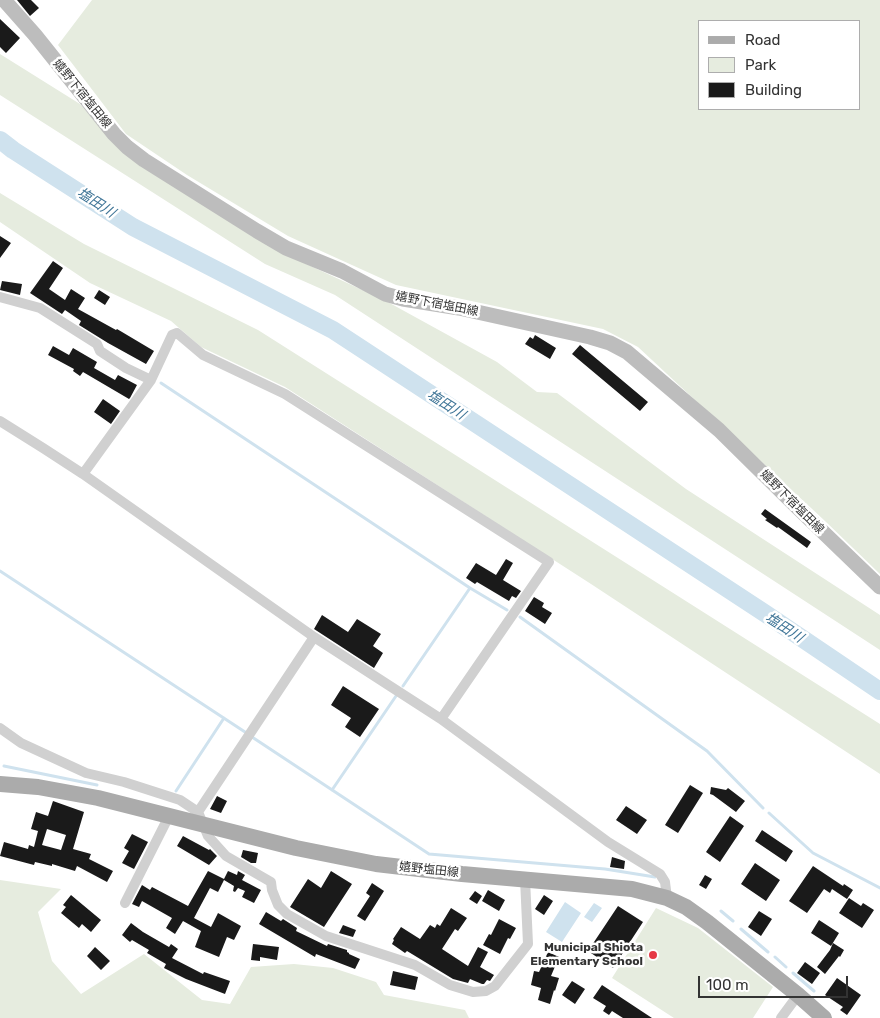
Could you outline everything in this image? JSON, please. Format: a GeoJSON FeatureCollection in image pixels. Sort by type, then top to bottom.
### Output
{"type":"FeatureCollection","features":[{"type":"Feature","properties":{"kind":"main road","name":"嬉野下宿塩田線"},"geometry":{"type":"LineString","coordinates":[[4,0],[35,35],[114,134],[144,160],[286,248],[342,271],[385,294],[590,337],[610,343],[627,352],[719,430],[880,587]]}},
{"type":"Feature","properties":{"kind":"main road","name":"嬉野塩田線"},"geometry":{"type":"LineString","coordinates":[[0,784],[38,786],[98,798],[168,816],[200,818],[296,848],[376,864],[462,874],[632,889],[667,898],[686,907],[707,922],[824,1018]]}},
{"type":"Feature","properties":{"kind":"street"},"geometry":{"type":"LineString","coordinates":[[0,297],[40,308],[97,344],[100,351],[126,368],[151,380]]}},
{"type":"Feature","properties":{"kind":"street"},"geometry":{"type":"LineString","coordinates":[[83,474],[151,380],[172,335],[177,333],[203,355],[285,394],[549,562],[441,719]]}},
{"type":"Feature","properties":{"kind":"street"},"geometry":{"type":"LineString","coordinates":[[0,421],[83,474],[314,637],[441,719],[608,842],[660,874],[665,882],[667,898]]}},
{"type":"Feature","properties":{"kind":"street"},"geometry":{"type":"LineString","coordinates":[[200,818],[314,637]]}},
{"type":"Feature","properties":{"kind":"street"},"geometry":{"type":"LineString","coordinates":[[0,728],[21,743],[86,773],[124,782],[180,800],[200,818],[208,836],[226,856],[271,882],[278,905],[287,914],[326,936],[415,965],[450,985],[473,992],[486,991],[495,986],[528,944],[525,879]]}},
{"type":"Feature","properties":{"kind":"street"},"geometry":{"type":"LineString","coordinates":[[125,903],[168,816]]}},
{"type":"Feature","properties":{"kind":"street"},"geometry":{"type":"LineString","coordinates":[[781,1018],[798,995]]}},
{"type":"Feature","properties":{"kind":"green space"},"geometry":{"type":"Polygon","coordinates":[[[92,0],[880,0],[880,574],[638,347],[603,329],[396,285],[288,236],[187,175],[126,134],[58,45],[92,0]]]}},
{"type":"Feature","properties":{"kind":"green space"},"geometry":{"type":"Polygon","coordinates":[[[0,54],[80,104],[120,149],[272,248],[386,301],[497,362],[537,392],[557,393],[686,489],[880,615],[880,650],[335,295],[265,264],[0,95],[0,54]]]}},
{"type":"Feature","properties":{"kind":"green space"},"geometry":{"type":"Polygon","coordinates":[[[0,193],[84,244],[258,330],[880,724],[880,774],[591,584],[285,387],[201,347],[171,321],[90,283],[0,222],[0,193]]]}},
{"type":"Feature","properties":{"kind":"green space"},"geometry":{"type":"Polygon","coordinates":[[[0,880],[61,889],[38,912],[52,961],[81,994],[144,954],[202,1000],[230,1004],[251,967],[294,964],[333,968],[376,982],[384,995],[465,1010],[469,1018],[0,1018],[0,880]]]}},
{"type":"Feature","properties":{"kind":"green space"},"geometry":{"type":"Polygon","coordinates":[[[656,908],[698,928],[773,987],[753,1018],[674,1018],[612,978],[656,908]]]}},
{"type":"Feature","properties":{"kind":"water"},"geometry":{"type":"Polygon","coordinates":[[[565,902],[581,913],[562,942],[546,932],[565,902]]]}},
{"type":"Feature","properties":{"kind":"water"},"geometry":{"type":"Polygon","coordinates":[[[594,903],[602,908],[592,922],[584,917],[594,903]]]}},
{"type":"Feature","properties":{"kind":"building"},"geometry":{"type":"Polygon","coordinates":[[[17,0],[31,0],[39,8],[30,16],[17,0]]]}},
{"type":"Feature","properties":{"kind":"building"},"geometry":{"type":"Polygon","coordinates":[[[0,19],[20,38],[6,53],[0,47],[0,19]]]}},
{"type":"Feature","properties":{"kind":"building"},"geometry":{"type":"Polygon","coordinates":[[[0,236],[11,243],[0,258],[0,236]]]}},
{"type":"Feature","properties":{"kind":"building"},"geometry":{"type":"Polygon","coordinates":[[[53,261],[63,268],[49,289],[65,300],[71,289],[85,298],[78,309],[154,351],[146,364],[79,325],[81,321],[65,310],[62,314],[30,293],[53,261]]]}},
{"type":"Feature","properties":{"kind":"building"},"geometry":{"type":"Polygon","coordinates":[[[2,281],[22,284],[20,295],[0,290],[2,281]]]}},
{"type":"Feature","properties":{"kind":"building"},"geometry":{"type":"Polygon","coordinates":[[[99,290],[110,297],[105,305],[94,298],[99,290]]]}},
{"type":"Feature","properties":{"kind":"building"},"geometry":{"type":"Polygon","coordinates":[[[535,335],[556,348],[550,359],[525,344],[530,337],[533,339],[535,335]]]}},
{"type":"Feature","properties":{"kind":"building"},"geometry":{"type":"Polygon","coordinates":[[[580,345],[648,402],[640,411],[572,354],[580,345]]]}},
{"type":"Feature","properties":{"kind":"building"},"geometry":{"type":"Polygon","coordinates":[[[53,346],[69,355],[73,348],[97,362],[94,368],[115,380],[118,375],[137,385],[130,398],[83,372],[80,376],[73,371],[74,369],[48,355],[53,346]]]}},
{"type":"Feature","properties":{"kind":"building"},"geometry":{"type":"Polygon","coordinates":[[[103,399],[120,411],[111,424],[94,412],[103,399]]]}},
{"type":"Feature","properties":{"kind":"building"},"geometry":{"type":"Polygon","coordinates":[[[765,509],[811,542],[807,548],[765,520],[767,519],[761,514],[765,509]]]}},
{"type":"Feature","properties":{"kind":"building"},"geometry":{"type":"Polygon","coordinates":[[[506,559],[513,563],[503,580],[521,591],[516,598],[512,596],[509,601],[477,582],[475,584],[466,578],[476,563],[496,575],[506,559]]]}},
{"type":"Feature","properties":{"kind":"building"},"geometry":{"type":"Polygon","coordinates":[[[534,597],[544,603],[542,607],[552,613],[545,624],[525,611],[534,597]]]}},
{"type":"Feature","properties":{"kind":"building"},"geometry":{"type":"Polygon","coordinates":[[[322,615],[348,632],[357,619],[381,634],[373,646],[383,653],[374,668],[314,629],[322,615]]]}},
{"type":"Feature","properties":{"kind":"building"},"geometry":{"type":"Polygon","coordinates":[[[343,686],[379,709],[360,737],[345,727],[351,718],[331,705],[343,686]]]}},
{"type":"Feature","properties":{"kind":"building"},"geometry":{"type":"Polygon","coordinates":[[[690,785],[703,793],[678,833],[665,825],[690,785]]]}},
{"type":"Feature","properties":{"kind":"building"},"geometry":{"type":"Polygon","coordinates":[[[711,787],[726,790],[728,788],[745,801],[736,812],[710,794],[711,787]]]}},
{"type":"Feature","properties":{"kind":"building"},"geometry":{"type":"Polygon","coordinates":[[[217,796],[227,801],[221,813],[210,809],[217,796]]]}},
{"type":"Feature","properties":{"kind":"building"},"geometry":{"type":"Polygon","coordinates":[[[53,801],[84,812],[73,849],[91,854],[89,859],[113,871],[107,882],[77,866],[75,871],[52,864],[52,866],[35,862],[34,865],[0,856],[4,842],[28,849],[29,845],[34,847],[38,831],[31,829],[36,812],[48,816],[53,801]],[[47,829],[42,845],[61,850],[66,835],[47,829]]]}},
{"type":"Feature","properties":{"kind":"building"},"geometry":{"type":"Polygon","coordinates":[[[626,806],[647,820],[637,834],[616,820],[626,806]]]}},
{"type":"Feature","properties":{"kind":"building"},"geometry":{"type":"Polygon","coordinates":[[[730,816],[744,826],[720,862],[706,852],[730,816]]]}},
{"type":"Feature","properties":{"kind":"building"},"geometry":{"type":"Polygon","coordinates":[[[762,830],[793,851],[786,862],[755,841],[762,830]]]}},
{"type":"Feature","properties":{"kind":"building"},"geometry":{"type":"Polygon","coordinates":[[[132,834],[148,842],[134,869],[122,863],[129,851],[124,848],[132,834]]]}},
{"type":"Feature","properties":{"kind":"building"},"geometry":{"type":"Polygon","coordinates":[[[183,836],[210,849],[217,856],[209,865],[177,846],[183,836]]]}},
{"type":"Feature","properties":{"kind":"building"},"geometry":{"type":"Polygon","coordinates":[[[243,850],[258,853],[256,863],[251,863],[241,857],[243,850]]]}},
{"type":"Feature","properties":{"kind":"building"},"geometry":{"type":"Polygon","coordinates":[[[612,857],[625,861],[624,869],[610,867],[612,857]]]}},
{"type":"Feature","properties":{"kind":"building"},"geometry":{"type":"Polygon","coordinates":[[[755,863],[780,880],[766,901],[741,884],[755,863]]]}},
{"type":"Feature","properties":{"kind":"building"},"geometry":{"type":"Polygon","coordinates":[[[813,866],[843,886],[844,884],[853,890],[847,899],[832,889],[830,893],[824,889],[807,913],[789,901],[813,866]]]}},
{"type":"Feature","properties":{"kind":"building"},"geometry":{"type":"Polygon","coordinates":[[[208,871],[224,879],[228,871],[237,875],[238,871],[245,875],[242,880],[261,890],[254,903],[242,897],[245,891],[238,888],[235,892],[233,891],[234,886],[224,880],[218,892],[210,888],[194,918],[211,927],[218,913],[241,926],[234,940],[227,937],[219,957],[195,947],[201,931],[183,921],[175,934],[166,928],[172,918],[142,901],[139,907],[132,904],[142,885],[150,890],[152,887],[188,906],[208,871]]]}},
{"type":"Feature","properties":{"kind":"building"},"geometry":{"type":"Polygon","coordinates":[[[331,871],[352,884],[324,927],[290,907],[308,879],[321,888],[331,871]]]}},
{"type":"Feature","properties":{"kind":"building"},"geometry":{"type":"Polygon","coordinates":[[[705,875],[712,879],[706,889],[699,885],[705,875]]]}},
{"type":"Feature","properties":{"kind":"building"},"geometry":{"type":"Polygon","coordinates":[[[372,883],[384,891],[365,921],[357,916],[370,896],[366,893],[372,883]]]}},
{"type":"Feature","properties":{"kind":"building"},"geometry":{"type":"Polygon","coordinates":[[[488,890],[505,900],[499,911],[482,901],[488,890]]]}},
{"type":"Feature","properties":{"kind":"building"},"geometry":{"type":"Polygon","coordinates":[[[475,891],[482,896],[477,904],[469,899],[475,891]]]}},
{"type":"Feature","properties":{"kind":"building"},"geometry":{"type":"Polygon","coordinates":[[[71,895],[101,920],[91,932],[82,924],[79,928],[61,913],[66,907],[63,905],[71,895]]]}},
{"type":"Feature","properties":{"kind":"building"},"geometry":{"type":"Polygon","coordinates":[[[544,895],[553,901],[544,915],[535,909],[544,895]]]}},
{"type":"Feature","properties":{"kind":"building"},"geometry":{"type":"Polygon","coordinates":[[[849,898],[861,906],[863,903],[874,910],[862,928],[839,913],[849,898]]]}},
{"type":"Feature","properties":{"kind":"building"},"geometry":{"type":"Polygon","coordinates":[[[618,906],[643,922],[613,968],[588,951],[618,906]]]}},
{"type":"Feature","properties":{"kind":"building"},"geometry":{"type":"Polygon","coordinates":[[[451,908],[467,918],[458,931],[455,929],[442,949],[468,966],[478,947],[488,952],[480,967],[494,975],[490,981],[487,980],[484,984],[470,979],[468,983],[453,979],[392,944],[401,927],[420,939],[430,925],[435,928],[437,924],[440,926],[451,908]]]}},
{"type":"Feature","properties":{"kind":"building"},"geometry":{"type":"Polygon","coordinates":[[[759,911],[772,919],[761,936],[748,927],[759,911]]]}},
{"type":"Feature","properties":{"kind":"building"},"geometry":{"type":"Polygon","coordinates":[[[266,912],[281,921],[283,919],[297,928],[296,931],[327,946],[328,944],[347,950],[349,954],[360,959],[355,969],[316,954],[315,957],[259,924],[266,912]]]}},
{"type":"Feature","properties":{"kind":"building"},"geometry":{"type":"Polygon","coordinates":[[[499,919],[516,928],[510,939],[508,938],[500,954],[483,945],[489,934],[491,935],[499,919]]]}},
{"type":"Feature","properties":{"kind":"building"},"geometry":{"type":"Polygon","coordinates":[[[819,920],[839,933],[831,946],[811,933],[819,920]]]}},
{"type":"Feature","properties":{"kind":"building"},"geometry":{"type":"Polygon","coordinates":[[[131,923],[169,947],[171,944],[178,949],[172,958],[203,974],[204,972],[230,981],[225,994],[164,968],[166,964],[147,953],[149,950],[132,940],[130,942],[122,935],[131,923]]]}},
{"type":"Feature","properties":{"kind":"building"},"geometry":{"type":"Polygon","coordinates":[[[343,925],[356,930],[353,937],[339,933],[343,925]]]}},
{"type":"Feature","properties":{"kind":"building"},"geometry":{"type":"Polygon","coordinates":[[[833,943],[844,950],[825,974],[817,967],[833,943]]]}},
{"type":"Feature","properties":{"kind":"building"},"geometry":{"type":"Polygon","coordinates":[[[253,944],[279,947],[277,960],[260,957],[260,961],[251,960],[253,944]]]}},
{"type":"Feature","properties":{"kind":"building"},"geometry":{"type":"Polygon","coordinates":[[[95,947],[110,961],[101,970],[87,956],[95,947]]]}},
{"type":"Feature","properties":{"kind":"building"},"geometry":{"type":"Polygon","coordinates":[[[548,952],[559,957],[551,976],[559,978],[550,1004],[538,1000],[541,988],[531,985],[534,971],[539,972],[548,952]]]}},
{"type":"Feature","properties":{"kind":"building"},"geometry":{"type":"Polygon","coordinates":[[[805,962],[820,973],[812,984],[797,973],[805,962]]]}},
{"type":"Feature","properties":{"kind":"building"},"geometry":{"type":"Polygon","coordinates":[[[393,971],[418,977],[415,990],[390,985],[393,971]]]}},
{"type":"Feature","properties":{"kind":"building"},"geometry":{"type":"Polygon","coordinates":[[[837,978],[861,995],[847,1015],[840,1010],[843,1007],[825,995],[837,978]]]}},
{"type":"Feature","properties":{"kind":"building"},"geometry":{"type":"Polygon","coordinates":[[[572,981],[585,989],[575,1004],[562,995],[572,981]]]}},
{"type":"Feature","properties":{"kind":"building"},"geometry":{"type":"Polygon","coordinates":[[[602,985],[652,1018],[623,1018],[612,1011],[609,1015],[603,1011],[606,1006],[593,998],[602,985]]]}},
{"type":"Feature","properties":{"kind":"waterway","name":"塩田川"},"geometry":{"type":"LineString","coordinates":[[0,140],[133,227],[333,330],[880,691]]}},
{"type":"Feature","properties":{"kind":"waterway"},"geometry":{"type":"LineString","coordinates":[[161,383],[470,588]]}},
{"type":"Feature","properties":{"kind":"waterway"},"geometry":{"type":"LineString","coordinates":[[0,571],[245,732]]}},
{"type":"Feature","properties":{"kind":"waterway"},"geometry":{"type":"LineString","coordinates":[[403,686],[470,588],[507,610]]}},
{"type":"Feature","properties":{"kind":"waterway"},"geometry":{"type":"LineString","coordinates":[[520,617],[707,751],[763,808]]}},
{"type":"Feature","properties":{"kind":"waterway"},"geometry":{"type":"LineString","coordinates":[[332,790],[396,696]]}},
{"type":"Feature","properties":{"kind":"waterway"},"geometry":{"type":"LineString","coordinates":[[176,791],[224,718]]}},
{"type":"Feature","properties":{"kind":"waterway"},"geometry":{"type":"LineString","coordinates":[[252,737],[429,854],[605,869],[655,877]]}},
{"type":"Feature","properties":{"kind":"waterway"},"geometry":{"type":"LineString","coordinates":[[4,766],[97,785]]}},
{"type":"Feature","properties":{"kind":"waterway"},"geometry":{"type":"LineString","coordinates":[[769,813],[813,853],[880,888]]}},
{"type":"Feature","properties":{"kind":"waterway"},"geometry":{"type":"LineString","coordinates":[[721,911],[733,921]]}},
{"type":"Feature","properties":{"kind":"waterway"},"geometry":{"type":"LineString","coordinates":[[741,929],[768,952]]}},
{"type":"Feature","properties":{"kind":"waterway"},"geometry":{"type":"LineString","coordinates":[[775,957],[786,967]]}},
{"type":"Feature","properties":{"kind":"waterway"},"geometry":{"type":"LineString","coordinates":[[793,973],[814,991]]}},
{"type":"Feature","properties":{"kind":"place","name":"Municipal Shiota Elementary School"},"geometry":{"type":"Point","coordinates":[653,955]}}]}
